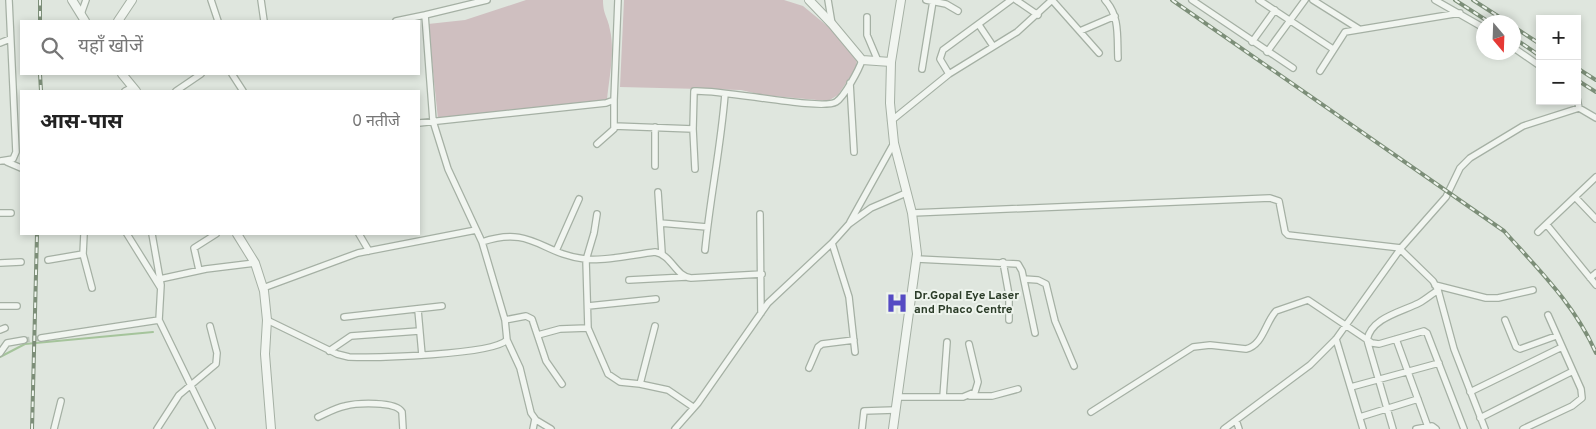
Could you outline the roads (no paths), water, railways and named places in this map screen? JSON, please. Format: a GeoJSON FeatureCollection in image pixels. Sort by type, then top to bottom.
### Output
{"type":"FeatureCollection","features":[{"type":"Feature","properties":{"kind":"street"},"geometry":{"type":"LineString","coordinates":[[7,162],[13,159],[16,152],[9,0]]}},
{"type":"Feature","properties":{"kind":"street"},"geometry":{"type":"LineString","coordinates":[[72,0],[84,20]]}},
{"type":"Feature","properties":{"kind":"street"},"geometry":{"type":"LineString","coordinates":[[81,14],[86,0]]}},
{"type":"Feature","properties":{"kind":"street"},"geometry":{"type":"LineString","coordinates":[[119,20],[132,0]]}},
{"type":"Feature","properties":{"kind":"street"},"geometry":{"type":"LineString","coordinates":[[210,0],[218,20]]}},
{"type":"Feature","properties":{"kind":"street"},"geometry":{"type":"LineString","coordinates":[[261,0],[264,20]]}},
{"type":"Feature","properties":{"kind":"street"},"geometry":{"type":"LineString","coordinates":[[401,20],[487,0]]}},
{"type":"Feature","properties":{"kind":"street"},"geometry":{"type":"LineString","coordinates":[[597,144],[611,132],[614,126],[618,0]]}},
{"type":"Feature","properties":{"kind":"street"},"geometry":{"type":"LineString","coordinates":[[809,0],[862,60],[890,62]]}},
{"type":"Feature","properties":{"kind":"street"},"geometry":{"type":"LineString","coordinates":[[828,0],[832,24]]}},
{"type":"Feature","properties":{"kind":"street"},"geometry":{"type":"LineString","coordinates":[[893,429],[917,259],[917,237],[894,143],[891,120],[890,62],[901,0]]}},
{"type":"Feature","properties":{"kind":"street"},"geometry":{"type":"LineString","coordinates":[[949,74],[940,59],[940,53],[946,46],[979,25],[1011,0]]}},
{"type":"Feature","properties":{"kind":"street"},"geometry":{"type":"LineString","coordinates":[[1016,0],[1038,15]]}},
{"type":"Feature","properties":{"kind":"street"},"geometry":{"type":"LineString","coordinates":[[891,120],[949,74],[1038,15],[1052,0],[1099,53]]}},
{"type":"Feature","properties":{"kind":"street"},"geometry":{"type":"LineString","coordinates":[[1105,0],[1115,16],[1118,58]]}},
{"type":"Feature","properties":{"kind":"street"},"geometry":{"type":"LineString","coordinates":[[1192,0],[1293,68]]}},
{"type":"Feature","properties":{"kind":"street"},"geometry":{"type":"LineString","coordinates":[[1259,0],[1334,49]]}},
{"type":"Feature","properties":{"kind":"street"},"geometry":{"type":"LineString","coordinates":[[1267,52],[1305,0]]}},
{"type":"Feature","properties":{"kind":"street"},"geometry":{"type":"LineString","coordinates":[[1313,0],[1359,29]]}},
{"type":"Feature","properties":{"kind":"street"},"geometry":{"type":"LineString","coordinates":[[1436,0],[1476,23]]}},
{"type":"Feature","properties":{"kind":"street"},"geometry":{"type":"LineString","coordinates":[[922,69],[930,1],[946,4],[958,11]]}},
{"type":"Feature","properties":{"kind":"street"},"geometry":{"type":"LineString","coordinates":[[1252,42],[1275,10]]}},
{"type":"Feature","properties":{"kind":"street"},"geometry":{"type":"LineString","coordinates":[[1320,71],[1342,34],[1359,29],[1460,13]]}},
{"type":"Feature","properties":{"kind":"street"},"geometry":{"type":"LineString","coordinates":[[426,15],[433,121],[448,169],[482,242],[505,320],[507,340],[520,368],[531,413],[535,419],[551,429]]}},
{"type":"Feature","properties":{"kind":"street"},"geometry":{"type":"LineString","coordinates":[[1080,32],[1115,16]]}},
{"type":"Feature","properties":{"kind":"street"},"geometry":{"type":"LineString","coordinates":[[867,17],[867,35],[878,61]]}},
{"type":"Feature","properties":{"kind":"street"},"geometry":{"type":"LineString","coordinates":[[979,25],[993,46]]}},
{"type":"Feature","properties":{"kind":"street"},"geometry":{"type":"LineString","coordinates":[[0,43],[10,39]]}},
{"type":"Feature","properties":{"kind":"street"},"geometry":{"type":"LineString","coordinates":[[1521,53],[1536,63]]}},
{"type":"Feature","properties":{"kind":"street"},"geometry":{"type":"LineString","coordinates":[[695,169],[694,91],[825,104],[834,103],[842,97],[862,60]]}},
{"type":"Feature","properties":{"kind":"street"},"geometry":{"type":"LineString","coordinates":[[123,75],[135,89]]}},
{"type":"Feature","properties":{"kind":"street"},"geometry":{"type":"LineString","coordinates":[[177,90],[200,75]]}},
{"type":"Feature","properties":{"kind":"street"},"geometry":{"type":"LineString","coordinates":[[233,75],[242,90]]}},
{"type":"Feature","properties":{"kind":"street"},"geometry":{"type":"LineString","coordinates":[[850,81],[854,152]]}},
{"type":"Feature","properties":{"kind":"street"},"geometry":{"type":"LineString","coordinates":[[705,250],[721,140],[725,94]]}},
{"type":"Feature","properties":{"kind":"street"},"geometry":{"type":"LineString","coordinates":[[420,123],[614,100]]}},
{"type":"Feature","properties":{"kind":"street"},"geometry":{"type":"LineString","coordinates":[[1578,105],[1579,108],[1596,118]]}},
{"type":"Feature","properties":{"kind":"street"},"geometry":{"type":"LineString","coordinates":[[1224,429],[1310,365],[1336,339],[1401,249],[1446,197],[1460,168],[1470,158],[1523,126],[1579,108]]}},
{"type":"Feature","properties":{"kind":"street"},"geometry":{"type":"LineString","coordinates":[[614,126],[693,128]]}},
{"type":"Feature","properties":{"kind":"street"},"geometry":{"type":"LineString","coordinates":[[655,127],[655,166]]}},
{"type":"Feature","properties":{"kind":"street"},"geometry":{"type":"LineString","coordinates":[[849,224],[894,143]]}},
{"type":"Feature","properties":{"kind":"street"},"geometry":{"type":"LineString","coordinates":[[0,161],[20,168]]}},
{"type":"Feature","properties":{"kind":"street"},"geometry":{"type":"LineString","coordinates":[[1538,232],[1596,177]]}},
{"type":"Feature","properties":{"kind":"street"},"geometry":{"type":"LineString","coordinates":[[658,192],[662,253]]}},
{"type":"Feature","properties":{"kind":"street"},"geometry":{"type":"LineString","coordinates":[[675,429],[693,407],[698,404],[761,313],[796,275],[832,243],[849,224],[871,208],[906,193]]}},
{"type":"Feature","properties":{"kind":"street"},"geometry":{"type":"LineString","coordinates":[[912,213],[1270,198],[1279,202],[1285,232],[1288,236],[1401,249],[1436,287],[1454,349],[1485,429]]}},
{"type":"Feature","properties":{"kind":"street"},"geometry":{"type":"LineString","coordinates":[[1576,198],[1596,219]]}},
{"type":"Feature","properties":{"kind":"street"},"geometry":{"type":"LineString","coordinates":[[556,251],[579,199]]}},
{"type":"Feature","properties":{"kind":"street"},"geometry":{"type":"LineString","coordinates":[[0,213],[11,213]]}},
{"type":"Feature","properties":{"kind":"street"},"geometry":{"type":"LineString","coordinates":[[597,214],[594,233],[586,260],[588,328],[611,378],[620,382],[668,390],[693,407]]}},
{"type":"Feature","properties":{"kind":"street"},"geometry":{"type":"LineString","coordinates":[[760,214],[761,313]]}},
{"type":"Feature","properties":{"kind":"street"},"geometry":{"type":"LineString","coordinates":[[660,223],[707,227]]}},
{"type":"Feature","properties":{"kind":"street"},"geometry":{"type":"LineString","coordinates":[[1547,225],[1596,285]]}},
{"type":"Feature","properties":{"kind":"street"},"geometry":{"type":"LineString","coordinates":[[263,288],[330,262],[369,251],[476,230]]}},
{"type":"Feature","properties":{"kind":"street"},"geometry":{"type":"LineString","coordinates":[[84,235],[84,254],[92,288]]}},
{"type":"Feature","properties":{"kind":"street"},"geometry":{"type":"LineString","coordinates":[[127,235],[161,289]]}},
{"type":"Feature","properties":{"kind":"street"},"geometry":{"type":"LineString","coordinates":[[152,235],[161,289],[159,320],[212,429]]}},
{"type":"Feature","properties":{"kind":"street"},"geometry":{"type":"LineString","coordinates":[[199,270],[194,248],[214,235]]}},
{"type":"Feature","properties":{"kind":"street"},"geometry":{"type":"LineString","coordinates":[[238,235],[255,263],[263,288],[267,320],[265,354],[271,429]]}},
{"type":"Feature","properties":{"kind":"street"},"geometry":{"type":"LineString","coordinates":[[361,235],[369,251]]}},
{"type":"Feature","properties":{"kind":"street"},"geometry":{"type":"LineString","coordinates":[[482,242],[497,237],[518,235],[556,251],[586,260],[655,252],[662,253],[686,277]]}},
{"type":"Feature","properties":{"kind":"street"},"geometry":{"type":"LineString","coordinates":[[832,243],[849,297],[856,352]]}},
{"type":"Feature","properties":{"kind":"street"},"geometry":{"type":"LineString","coordinates":[[48,260],[84,254]]}},
{"type":"Feature","properties":{"kind":"street"},"geometry":{"type":"LineString","coordinates":[[917,259],[1018,264],[1024,279],[1035,333]]}},
{"type":"Feature","properties":{"kind":"street"},"geometry":{"type":"LineString","coordinates":[[0,263],[21,262]]}},
{"type":"Feature","properties":{"kind":"street"},"geometry":{"type":"LineString","coordinates":[[1003,262],[1009,295],[1010,320]]}},
{"type":"Feature","properties":{"kind":"street"},"geometry":{"type":"LineString","coordinates":[[160,279],[199,270],[255,263]]}},
{"type":"Feature","properties":{"kind":"street"},"geometry":{"type":"LineString","coordinates":[[1590,278],[1596,273]]}},
{"type":"Feature","properties":{"kind":"street"},"geometry":{"type":"LineString","coordinates":[[629,280],[762,274]]}},
{"type":"Feature","properties":{"kind":"street"},"geometry":{"type":"LineString","coordinates":[[1024,279],[1038,280],[1046,284],[1055,321],[1074,366]]}},
{"type":"Feature","properties":{"kind":"street"},"geometry":{"type":"LineString","coordinates":[[1436,287],[1486,298],[1498,298],[1533,290]]}},
{"type":"Feature","properties":{"kind":"street"},"geometry":{"type":"LineString","coordinates":[[1393,429],[1368,340],[1369,333],[1374,326],[1420,302],[1436,287]]}},
{"type":"Feature","properties":{"kind":"street"},"geometry":{"type":"LineString","coordinates":[[588,306],[656,300]]}},
{"type":"Feature","properties":{"kind":"street"},"geometry":{"type":"LineString","coordinates":[[1091,412],[1193,347],[1210,344],[1246,350],[1251,348],[1259,340],[1271,317],[1282,307],[1308,300],[1368,340],[1379,344],[1424,331],[1427,333],[1464,429]]}},
{"type":"Feature","properties":{"kind":"street"},"geometry":{"type":"LineString","coordinates":[[0,306],[17,306]]}},
{"type":"Feature","properties":{"kind":"street"},"geometry":{"type":"LineString","coordinates":[[344,317],[442,306]]}},
{"type":"Feature","properties":{"kind":"street"},"geometry":{"type":"LineString","coordinates":[[418,310],[422,355]]}},
{"type":"Feature","properties":{"kind":"street"},"geometry":{"type":"LineString","coordinates":[[1522,429],[1579,401],[1582,394],[1548,315]]}},
{"type":"Feature","properties":{"kind":"street"},"geometry":{"type":"LineString","coordinates":[[505,320],[530,317],[546,361],[562,384]]}},
{"type":"Feature","properties":{"kind":"street"},"geometry":{"type":"LineString","coordinates":[[41,338],[159,320]]}},
{"type":"Feature","properties":{"kind":"street"},"geometry":{"type":"LineString","coordinates":[[267,320],[329,351],[349,357],[422,355],[500,345],[507,340]]}},
{"type":"Feature","properties":{"kind":"street"},"geometry":{"type":"LineString","coordinates":[[1505,320],[1516,347],[1520,349],[1556,336]]}},
{"type":"Feature","properties":{"kind":"street"},"geometry":{"type":"LineString","coordinates":[[157,429],[172,404],[191,384],[216,364],[217,353],[210,326]]}},
{"type":"Feature","properties":{"kind":"street"},"geometry":{"type":"LineString","coordinates":[[640,384],[655,326]]}},
{"type":"Feature","properties":{"kind":"street"},"geometry":{"type":"LineString","coordinates":[[538,335],[560,329],[588,328]]}},
{"type":"Feature","properties":{"kind":"street"},"geometry":{"type":"LineString","coordinates":[[329,351],[351,336],[420,331]]}},
{"type":"Feature","properties":{"kind":"street"},"geometry":{"type":"LineString","coordinates":[[1336,339],[1363,429]]}},
{"type":"Feature","properties":{"kind":"street"},"geometry":{"type":"LineString","coordinates":[[1396,339],[1428,427]]}},
{"type":"Feature","properties":{"kind":"street"},"geometry":{"type":"LineString","coordinates":[[0,353],[7,342],[24,340]]}},
{"type":"Feature","properties":{"kind":"street"},"geometry":{"type":"LineString","coordinates":[[809,368],[818,347],[822,344],[854,340]]}},
{"type":"Feature","properties":{"kind":"street"},"geometry":{"type":"LineString","coordinates":[[943,397],[947,342]]}},
{"type":"Feature","properties":{"kind":"street"},"geometry":{"type":"LineString","coordinates":[[968,396],[975,392],[978,386],[969,344]]}},
{"type":"Feature","properties":{"kind":"street"},"geometry":{"type":"LineString","coordinates":[[1470,392],[1562,347]]}},
{"type":"Feature","properties":{"kind":"street"},"geometry":{"type":"LineString","coordinates":[[1351,387],[1439,363]]}},
{"type":"Feature","properties":{"kind":"street"},"geometry":{"type":"LineString","coordinates":[[1480,418],[1573,371]]}},
{"type":"Feature","properties":{"kind":"street"},"geometry":{"type":"LineString","coordinates":[[897,397],[987,397],[1018,389]]}},
{"type":"Feature","properties":{"kind":"street"},"geometry":{"type":"LineString","coordinates":[[1360,417],[1418,399]]}},
{"type":"Feature","properties":{"kind":"street"},"geometry":{"type":"LineString","coordinates":[[54,429],[61,401]]}},
{"type":"Feature","properties":{"kind":"street"},"geometry":{"type":"LineString","coordinates":[[318,417],[335,409],[353,405],[394,406],[402,412],[403,429]]}},
{"type":"Feature","properties":{"kind":"street"},"geometry":{"type":"LineString","coordinates":[[862,429],[864,411],[895,410]]}},
{"type":"Feature","properties":{"kind":"street"},"geometry":{"type":"LineString","coordinates":[[533,429],[535,419]]}},
{"type":"Feature","properties":{"kind":"street"},"geometry":{"type":"LineString","coordinates":[[1236,420],[1238,429]]}},
{"type":"Feature","properties":{"kind":"street"},"geometry":{"type":"LineString","coordinates":[[1416,429],[1428,427],[1436,429]]}},
{"type":"Feature","properties":{"kind":"waterway"},"geometry":{"type":"LineString","coordinates":[[0,357],[25,344],[153,332]]}},
{"type":"Feature","properties":{"kind":"tunnel"},"geometry":{"type":"LineString","coordinates":[[24,340],[41,338]]}},
{"type":"Feature","properties":{"kind":"railway"},"geometry":{"type":"LineString","coordinates":[[40,0],[40,20]]}},
{"type":"Feature","properties":{"kind":"railway"},"geometry":{"type":"LineString","coordinates":[[1172,0],[1504,231],[1567,303],[1596,353]]}},
{"type":"Feature","properties":{"kind":"railway"},"geometry":{"type":"LineString","coordinates":[[1455,0],[1478,15]]}},
{"type":"Feature","properties":{"kind":"railway"},"geometry":{"type":"LineString","coordinates":[[1473,0],[1496,15]]}},
{"type":"Feature","properties":{"kind":"railway"},"geometry":{"type":"LineString","coordinates":[[1521,32],[1536,41]]}},
{"type":"Feature","properties":{"kind":"railway"},"geometry":{"type":"LineString","coordinates":[[1521,43],[1536,53]]}},
{"type":"Feature","properties":{"kind":"railway"},"geometry":{"type":"LineString","coordinates":[[1581,71],[1596,80]]}},
{"type":"Feature","properties":{"kind":"railway"},"geometry":{"type":"LineString","coordinates":[[40,75],[41,90]]}},
{"type":"Feature","properties":{"kind":"railway"},"geometry":{"type":"LineString","coordinates":[[1581,83],[1596,92]]}},
{"type":"Feature","properties":{"kind":"railway"},"geometry":{"type":"LineString","coordinates":[[32,429],[37,235]]}},
{"type":"Feature","properties":{"kind":"place","name":"Dr.Gopal Eye Laser and Phaco Centre"},"geometry":{"type":"Point","coordinates":[897,303]}}]}
